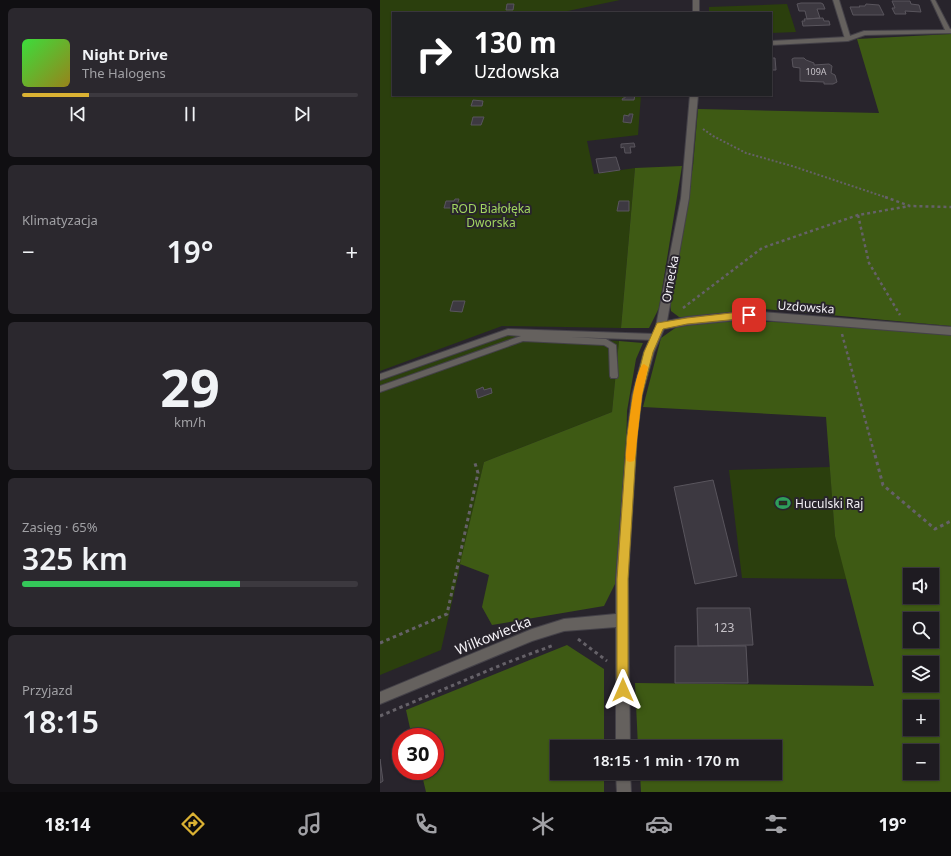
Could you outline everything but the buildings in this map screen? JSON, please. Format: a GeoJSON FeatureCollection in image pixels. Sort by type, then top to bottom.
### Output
{"type":"FeatureCollection","features":[{"type":"Feature","properties":{"kind":"street"},"geometry":{"type":"LineString","coordinates":[[696,0],[696,12]]}},
{"type":"Feature","properties":{"kind":"street"},"geometry":{"type":"LineString","coordinates":[[836,0],[848,39]]}},
{"type":"Feature","properties":{"kind":"street","name":"Ornecka"},"geometry":{"type":"LineString","coordinates":[[623,740],[622,579],[632,436],[637,395],[645,362],[660,326],[685,198],[693,122],[694,96]]}},
{"type":"Feature","properties":{"kind":"street","name":"Uzdowska"},"geometry":{"type":"LineString","coordinates":[[660,326],[687,321],[749,315],[951,331]]}},
{"type":"Feature","properties":{"kind":"street","name":"Wilkowiecka"},"geometry":{"type":"LineString","coordinates":[[380,698],[532,635],[564,625],[622,620]]}},
{"type":"Feature","properties":{"kind":"street"},"geometry":{"type":"LineString","coordinates":[[623,780],[624,792]]}},
{"type":"Feature","properties":{"kind":"lane"},"geometry":{"type":"LineString","coordinates":[[772,43],[848,39],[864,33],[950,31],[933,0]]}},
{"type":"Feature","properties":{"kind":"lane"},"geometry":{"type":"LineString","coordinates":[[380,377],[508,332],[655,337]]}},
{"type":"Feature","properties":{"kind":"lane"},"geometry":{"type":"LineString","coordinates":[[380,389],[523,338],[606,342],[613,347],[614,376]]}},
{"type":"Feature","properties":{"kind":"path"},"geometry":{"type":"LineString","coordinates":[[693,122],[713,136],[746,153],[792,166],[910,206]]}},
{"type":"Feature","properties":{"kind":"path"},"geometry":{"type":"LineString","coordinates":[[660,326],[762,248],[858,215],[910,206],[951,207]]}},
{"type":"Feature","properties":{"kind":"path"},"geometry":{"type":"LineString","coordinates":[[858,215],[869,263],[907,327]]}},
{"type":"Feature","properties":{"kind":"path"},"geometry":{"type":"LineString","coordinates":[[838,321],[883,485],[935,530],[951,521]]}},
{"type":"Feature","properties":{"kind":"path"},"geometry":{"type":"LineString","coordinates":[[380,643],[447,614],[478,473],[474,460]]}},
{"type":"Feature","properties":{"kind":"path"},"geometry":{"type":"LineString","coordinates":[[576,637],[608,662],[623,661]]}},
{"type":"Feature","properties":{"kind":"path"},"geometry":{"type":"LineString","coordinates":[[380,716],[506,663],[555,645]]}},
{"type":"Feature","properties":{"kind":"green space","name":"ROD Białołęka Dworska"},"geometry":{"type":"Polygon","coordinates":[[[380,0],[620,0],[563,12],[392,12],[392,96],[641,96],[638,135],[587,141],[594,174],[635,168],[621,328],[502,326],[380,371],[380,0]]]}},
{"type":"Feature","properties":{"kind":"green space"},"geometry":{"type":"Polygon","coordinates":[[[787,4],[796,32],[772,33],[772,12],[709,12],[709,7],[787,4]]]}},
{"type":"Feature","properties":{"kind":"green space"},"geometry":{"type":"Polygon","coordinates":[[[951,34],[951,326],[764,309],[686,317],[679,317],[671,311],[670,302],[693,166],[698,109],[879,113],[857,39],[951,34]]]}},
{"type":"Feature","properties":{"kind":"green space"},"geometry":{"type":"Polygon","coordinates":[[[682,166],[659,308],[649,328],[621,328],[635,168],[682,166]]]}},
{"type":"Feature","properties":{"kind":"green space"},"geometry":{"type":"Polygon","coordinates":[[[728,321],[816,323],[951,335],[951,792],[641,792],[640,780],[782,780],[782,740],[638,740],[635,683],[874,686],[835,536],[826,417],[643,407],[661,338],[678,326],[728,321]]]}},
{"type":"Feature","properties":{"kind":"green space"},"geometry":{"type":"Polygon","coordinates":[[[509,335],[619,341],[612,412],[484,462],[441,650],[380,675],[380,381],[509,335]]]}},
{"type":"Feature","properties":{"kind":"green space"},"geometry":{"type":"Polygon","coordinates":[[[619,341],[643,343],[636,359],[627,411],[625,502],[617,580],[604,606],[492,625],[482,607],[489,575],[460,564],[484,462],[612,412],[619,341]]]}},
{"type":"Feature","properties":{"kind":"green space","name":"Huculski Raj"},"geometry":{"type":"Polygon","coordinates":[[[830,467],[835,536],[847,579],[742,578],[729,470],[830,467]]]}},
{"type":"Feature","properties":{"kind":"green space"},"geometry":{"type":"Polygon","coordinates":[[[567,645],[604,669],[604,740],[550,740],[550,780],[604,780],[604,792],[426,792],[423,780],[444,780],[444,728],[410,728],[406,710],[567,645]]]}},
{"type":"Feature","properties":{"kind":"slow traffic"},"geometry":{"type":"LineString","coordinates":[[630,458],[637,395],[644,367]]}},
{"type":"Feature","properties":{"kind":"place","name":"Huculski Raj"},"geometry":{"type":"Point","coordinates":[783,503]}},
{"type":"Feature","properties":{"kind":"route"},"geometry":{"type":"LineString","coordinates":[[623,690],[622,579],[632,436],[637,395],[649,352],[660,326],[687,321],[749,315]]}}]}
